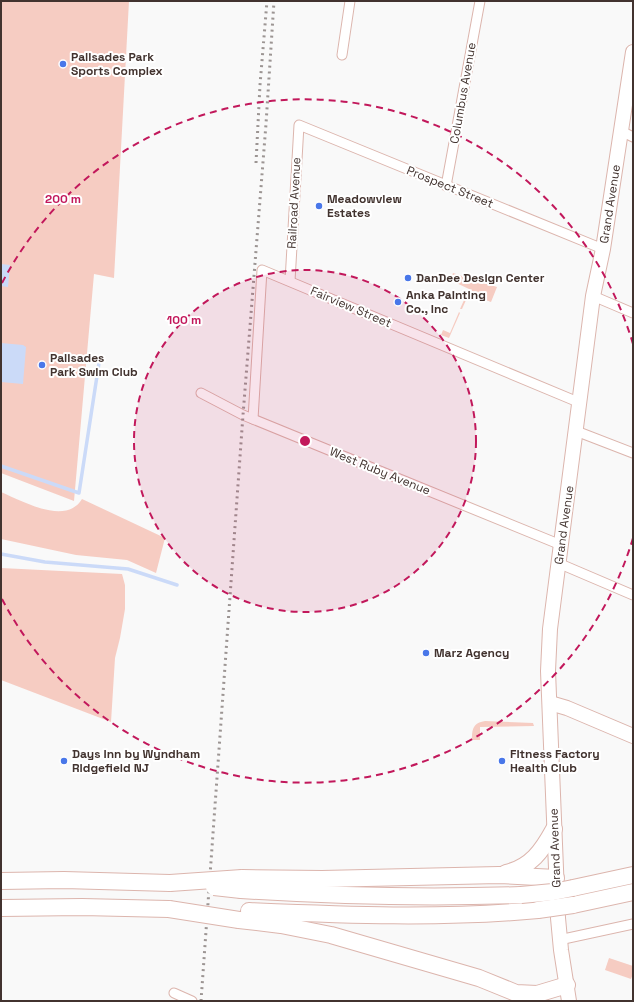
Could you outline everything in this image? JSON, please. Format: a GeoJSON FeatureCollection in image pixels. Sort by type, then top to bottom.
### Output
{"type":"FeatureCollection","features":[{"type":"Feature","properties":{"kind":"highway"},"geometry":{"type":"LineString","coordinates":[[499,875],[516,871],[532,861],[544,848],[554,829]]}},
{"type":"Feature","properties":{"kind":"highway"},"geometry":{"type":"LineString","coordinates":[[1,882],[64,880],[241,884],[322,879],[499,875],[556,878]]}},
{"type":"Feature","properties":{"kind":"highway"},"geometry":{"type":"LineString","coordinates":[[241,884],[315,895],[391,897],[521,895],[553,892],[633,875]]}},
{"type":"Feature","properties":{"kind":"highway"},"geometry":{"type":"LineString","coordinates":[[1,908],[82,906],[239,915],[295,913],[398,915],[500,913],[574,905],[633,892]]}},
{"type":"Feature","properties":{"kind":"highway"},"geometry":{"type":"LineString","coordinates":[[239,915],[281,925],[317,931],[479,978],[520,994],[568,993]]}},
{"type":"Feature","properties":{"kind":"highway"},"geometry":{"type":"LineString","coordinates":[[444,968],[518,1001]]}},
{"type":"Feature","properties":{"kind":"main road","name":"Grand Avenue"},"geometry":{"type":"LineString","coordinates":[[568,993],[560,940],[556,878],[549,642],[576,431],[578,402],[593,296],[627,134],[633,52]]}},
{"type":"Feature","properties":{"kind":"main road"},"geometry":{"type":"LineString","coordinates":[[550,703],[567,708],[633,736]]}},
{"type":"Feature","properties":{"kind":"street"},"geometry":{"type":"LineString","coordinates":[[342,55],[350,1]]}},
{"type":"Feature","properties":{"kind":"street","name":"Columbus Avenue"},"geometry":{"type":"LineString","coordinates":[[446,186],[480,1]]}},
{"type":"Feature","properties":{"kind":"street","name":"Prospect Street"},"geometry":{"type":"LineString","coordinates":[[299,124],[446,186],[603,249]]}},
{"type":"Feature","properties":{"kind":"street","name":"Railroad Avenue"},"geometry":{"type":"LineString","coordinates":[[290,281],[299,124]]}},
{"type":"Feature","properties":{"kind":"street","name":"Fairview Street"},"geometry":{"type":"LineString","coordinates":[[253,419],[262,270],[578,402]]}},
{"type":"Feature","properties":{"kind":"street"},"geometry":{"type":"LineString","coordinates":[[593,296],[633,313]]}},
{"type":"Feature","properties":{"kind":"street","name":"West Ruby Avenue"},"geometry":{"type":"LineString","coordinates":[[201,393],[224,406],[253,419],[561,545]]}},
{"type":"Feature","properties":{"kind":"street"},"geometry":{"type":"LineString","coordinates":[[576,431],[633,453]]}},
{"type":"Feature","properties":{"kind":"street"},"geometry":{"type":"LineString","coordinates":[[558,563],[633,595]]}},
{"type":"Feature","properties":{"kind":"street"},"geometry":{"type":"LineString","coordinates":[[560,940],[633,924]]}},
{"type":"Feature","properties":{"kind":"street"},"geometry":{"type":"LineString","coordinates":[[174,993],[192,1001]]}},
{"type":"Feature","properties":{"kind":"shaded area"},"geometry":{"type":"Polygon","coordinates":[[[1,1],[129,1],[114,278],[94,274],[74,501],[1,473],[1,1]]]}},
{"type":"Feature","properties":{"kind":"shaded area"},"geometry":{"type":"Polygon","coordinates":[[[453,273],[497,287],[491,302],[470,294],[471,289],[462,309],[460,309],[469,289],[450,280],[453,273]]]}},
{"type":"Feature","properties":{"kind":"shaded area"},"geometry":{"type":"Polygon","coordinates":[[[459,312],[460,313],[449,338],[441,335],[443,330],[450,333],[459,312]]]}},
{"type":"Feature","properties":{"kind":"shaded area"},"geometry":{"type":"Polygon","coordinates":[[[1,492],[20,501],[43,509],[55,511],[66,511],[75,507],[82,499],[165,538],[156,573],[127,560],[76,555],[1,539],[1,492]]]}},
{"type":"Feature","properties":{"kind":"shaded area"},"geometry":{"type":"Polygon","coordinates":[[[1,568],[122,574],[125,585],[125,609],[115,658],[111,722],[1,680],[1,568]]]}},
{"type":"Feature","properties":{"kind":"shaded area"},"geometry":{"type":"Polygon","coordinates":[[[485,721],[533,723],[534,726],[480,727],[480,740],[472,740],[474,727],[478,723],[485,721]]]}},
{"type":"Feature","properties":{"kind":"shaded area"},"geometry":{"type":"Polygon","coordinates":[[[609,958],[633,966],[633,974],[631,979],[605,970],[609,958]]]}},
{"type":"Feature","properties":{"kind":"water"},"geometry":{"type":"Polygon","coordinates":[[[1,264],[10,265],[8,287],[1,286],[1,264]]]}},
{"type":"Feature","properties":{"kind":"water"},"geometry":{"type":"Polygon","coordinates":[[[1,343],[23,345],[26,347],[23,384],[1,382],[1,343]]]}},
{"type":"Feature","properties":{"kind":"waterway"},"geometry":{"type":"LineString","coordinates":[[1,466],[79,493],[99,363]]}},
{"type":"Feature","properties":{"kind":"waterway"},"geometry":{"type":"LineString","coordinates":[[1,554],[45,562],[128,569],[177,585]]}},
{"type":"Feature","properties":{"kind":"railway"},"geometry":{"type":"LineString","coordinates":[[256,163],[260,85],[267,1]]}},
{"type":"Feature","properties":{"kind":"railway"},"geometry":{"type":"LineString","coordinates":[[201,1001],[274,1]]}},
{"type":"Feature","properties":{"kind":"place","name":"Palisades Park Sports Complex"},"geometry":{"type":"Point","coordinates":[63,64]}},
{"type":"Feature","properties":{"kind":"place","name":"Meadowview Estates"},"geometry":{"type":"Point","coordinates":[319,206]}},
{"type":"Feature","properties":{"kind":"place","name":"DanDee Design Center"},"geometry":{"type":"Point","coordinates":[408,278]}},
{"type":"Feature","properties":{"kind":"place","name":"Anka Painting Co., Inc"},"geometry":{"type":"Point","coordinates":[398,302]}},
{"type":"Feature","properties":{"kind":"place","name":"Palisades Park Swim Club"},"geometry":{"type":"Point","coordinates":[42,365]}},
{"type":"Feature","properties":{"kind":"place","name":"Marz Agency"},"geometry":{"type":"Point","coordinates":[426,653]}},
{"type":"Feature","properties":{"kind":"place","name":"Days Inn by Wyndham Ridgefield NJ"},"geometry":{"type":"Point","coordinates":[64,761]}},
{"type":"Feature","properties":{"kind":"place","name":"Fitness Factory Health Club"},"geometry":{"type":"Point","coordinates":[502,761]}}]}
